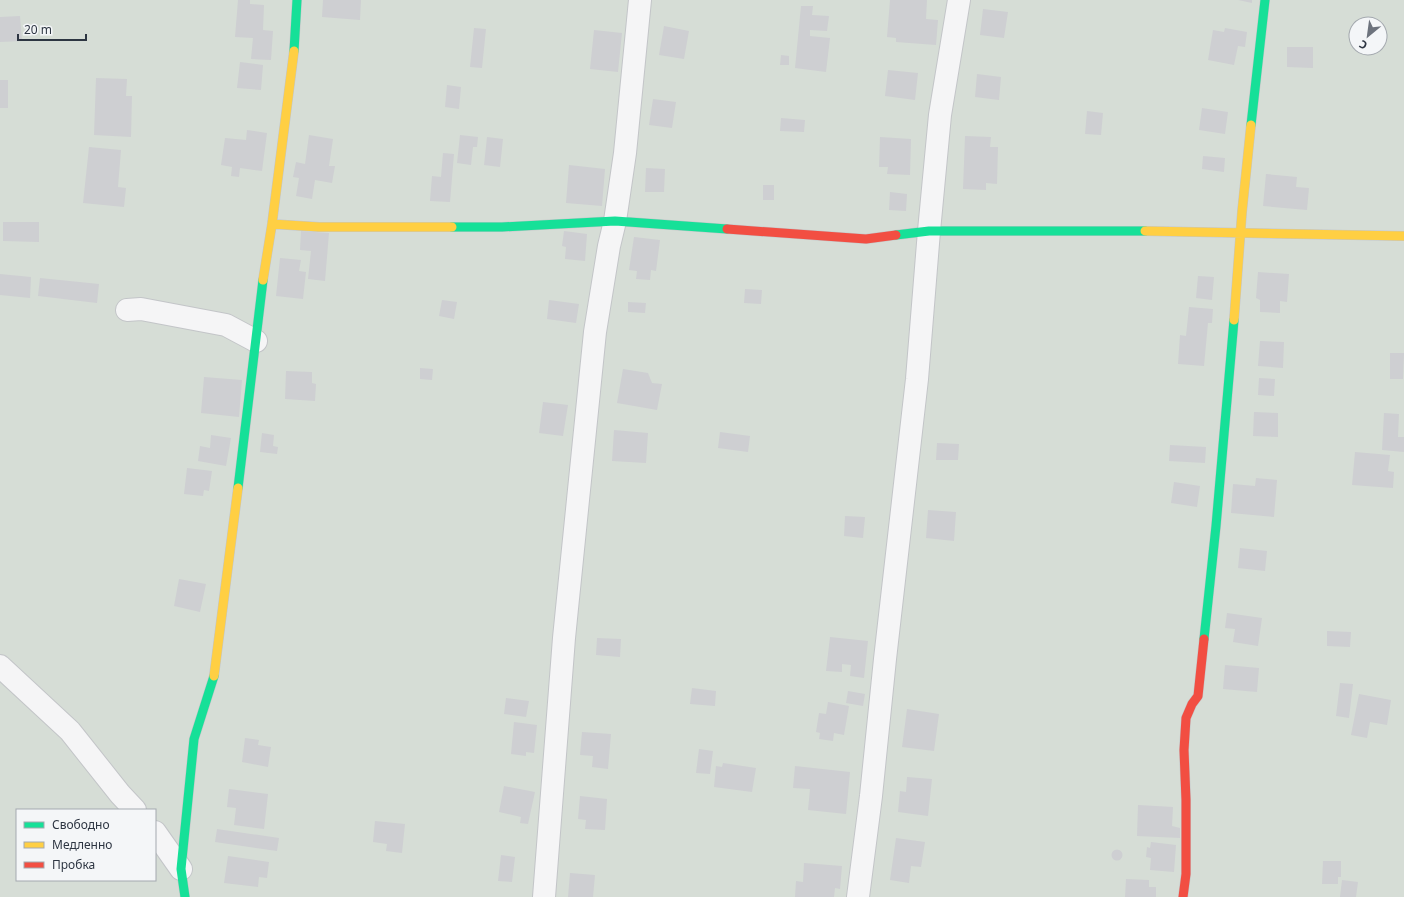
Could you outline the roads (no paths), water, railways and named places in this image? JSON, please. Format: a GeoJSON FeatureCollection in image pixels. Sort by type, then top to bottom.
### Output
{"type":"FeatureCollection","features":[{"type":"Feature","properties":{"kind":"street"},"geometry":{"type":"LineString","coordinates":[[185,897],[181,869],[194,739],[214,678],[294,47],[297,0]]}},
{"type":"Feature","properties":{"kind":"street"},"geometry":{"type":"LineString","coordinates":[[544,897],[564,638],[592,364],[609,246],[615,221],[625,153],[640,0]]}},
{"type":"Feature","properties":{"kind":"street"},"geometry":{"type":"LineString","coordinates":[[858,897],[871,796],[917,379],[940,115],[959,0]]}},
{"type":"Feature","properties":{"kind":"street"},"geometry":{"type":"LineString","coordinates":[[1182,897],[1186,874],[1184,750],[1186,718],[1192,704],[1198,696],[1216,526],[1241,233],[1264,0]]}},
{"type":"Feature","properties":{"kind":"street"},"geometry":{"type":"LineString","coordinates":[[272,224],[319,227],[502,227],[615,221],[866,238],[929,231],[1158,231],[1404,236]]}},
{"type":"Feature","properties":{"kind":"street"},"geometry":{"type":"LineString","coordinates":[[127,310],[141,309],[226,324],[256,341]]}},
{"type":"Feature","properties":{"kind":"street"},"geometry":{"type":"LineString","coordinates":[[0,666],[70,731],[133,809]]}},
{"type":"Feature","properties":{"kind":"street"},"geometry":{"type":"LineString","coordinates":[[156,833],[181,869]]}}]}
